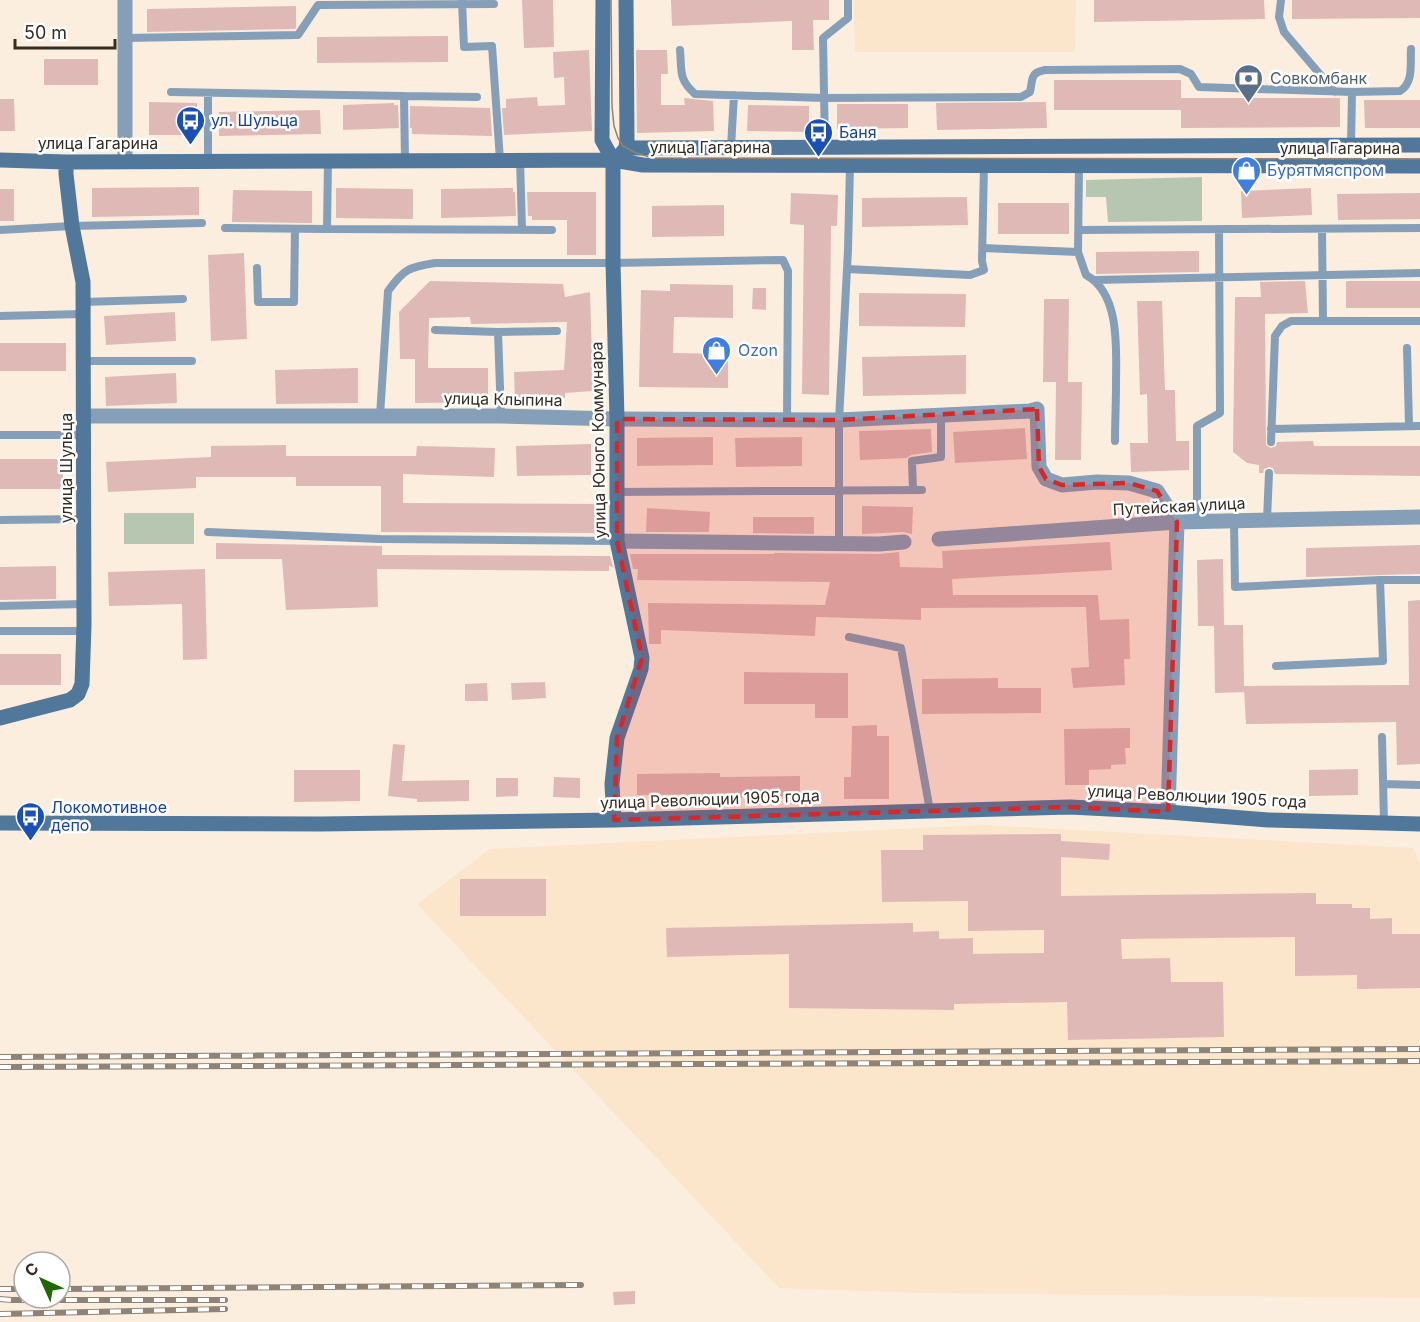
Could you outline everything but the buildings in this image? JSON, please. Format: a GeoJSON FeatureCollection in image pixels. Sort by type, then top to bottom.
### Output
{"type":"FeatureCollection","features":[{"type":"Feature","properties":{"kind":"street"},"geometry":{"type":"LineString","coordinates":[[125,0],[125,161]]}},
{"type":"Feature","properties":{"kind":"street","name":"улица Юного Коммунара"},"geometry":{"type":"LineString","coordinates":[[603,0],[602,140],[613,160],[617,541],[642,658],[641,669],[617,738],[612,784],[614,820]]}},
{"type":"Feature","properties":{"kind":"street"},"geometry":{"type":"LineString","coordinates":[[613,160],[626,148],[626,0]]}},
{"type":"Feature","properties":{"kind":"street","name":"улица Гагарина"},"geometry":{"type":"LineString","coordinates":[[626,148],[1420,145]]}},
{"type":"Feature","properties":{"kind":"street","name":"улица Гагарина"},"geometry":{"type":"LineString","coordinates":[[0,160],[66,162],[520,159],[613,160],[643,165],[1420,166]]}},
{"type":"Feature","properties":{"kind":"street","name":"улица Шульца"},"geometry":{"type":"LineString","coordinates":[[0,718],[70,700],[78,694],[82,684],[84,604],[83,282],[72,226],[66,162]]}},
{"type":"Feature","properties":{"kind":"street","name":"улица Клыпина"},"geometry":{"type":"LineString","coordinates":[[84,416],[501,416],[839,420],[1037,409],[1039,467],[1046,479],[1062,485],[1097,482],[1128,483],[1157,491],[1177,522]]}},
{"type":"Feature","properties":{"kind":"street","name":"Путейская улица"},"geometry":{"type":"LineString","coordinates":[[939,539],[1197,521],[1420,517]]}},
{"type":"Feature","properties":{"kind":"street"},"geometry":{"type":"LineString","coordinates":[[1168,812],[1177,522]]}},
{"type":"Feature","properties":{"kind":"street"},"geometry":{"type":"LineString","coordinates":[[617,541],[839,544],[904,542]]}},
{"type":"Feature","properties":{"kind":"street","name":"улица Революции 1905 года"},"geometry":{"type":"LineString","coordinates":[[0,823],[320,824],[614,820],[1070,807],[1268,820],[1420,824]]}},
{"type":"Feature","properties":{"kind":"lane"},"geometry":{"type":"LineString","coordinates":[[825,147],[822,38],[848,18],[848,0]]}},
{"type":"Feature","properties":{"kind":"lane"},"geometry":{"type":"LineString","coordinates":[[1281,0],[1279,17],[1284,32],[1335,92]]}},
{"type":"Feature","properties":{"kind":"lane"},"geometry":{"type":"LineString","coordinates":[[125,38],[298,35],[316,3],[462,2],[494,4]]}},
{"type":"Feature","properties":{"kind":"lane"},"geometry":{"type":"LineString","coordinates":[[462,2],[464,47],[492,46],[500,160]]}},
{"type":"Feature","properties":{"kind":"lane"},"geometry":{"type":"LineString","coordinates":[[680,50],[682,78],[685,85],[695,94],[824,98],[1021,97],[1030,92],[1036,72],[1046,70],[1180,69],[1191,74],[1199,87],[1335,92],[1400,91],[1406,87],[1410,78],[1411,49]]}},
{"type":"Feature","properties":{"kind":"lane"},"geometry":{"type":"LineString","coordinates":[[171,92],[477,97]]}},
{"type":"Feature","properties":{"kind":"lane"},"geometry":{"type":"LineString","coordinates":[[1351,145],[1352,92]]}},
{"type":"Feature","properties":{"kind":"lane"},"geometry":{"type":"LineString","coordinates":[[208,93],[208,161]]}},
{"type":"Feature","properties":{"kind":"lane"},"geometry":{"type":"LineString","coordinates":[[731,147],[734,95]]}},
{"type":"Feature","properties":{"kind":"lane"},"geometry":{"type":"LineString","coordinates":[[404,96],[405,160]]}},
{"type":"Feature","properties":{"kind":"lane"},"geometry":{"type":"LineString","coordinates":[[520,159],[522,230]]}},
{"type":"Feature","properties":{"kind":"lane"},"geometry":{"type":"LineString","coordinates":[[327,229],[328,160]]}},
{"type":"Feature","properties":{"kind":"lane"},"geometry":{"type":"LineString","coordinates":[[839,544],[839,420],[850,165]]}},
{"type":"Feature","properties":{"kind":"lane"},"geometry":{"type":"LineString","coordinates":[[847,269],[970,275],[984,270],[984,165]]}},
{"type":"Feature","properties":{"kind":"lane"},"geometry":{"type":"LineString","coordinates":[[1079,165],[1078,252],[1086,275],[1095,280],[1109,304],[1117,338],[1115,441]]}},
{"type":"Feature","properties":{"kind":"lane"},"geometry":{"type":"LineString","coordinates":[[0,230],[202,223]]}},
{"type":"Feature","properties":{"kind":"lane"},"geometry":{"type":"LineString","coordinates":[[225,228],[552,230]]}},
{"type":"Feature","properties":{"kind":"lane"},"geometry":{"type":"LineString","coordinates":[[1078,230],[1420,228]]}},
{"type":"Feature","properties":{"kind":"lane"},"geometry":{"type":"LineString","coordinates":[[257,268],[258,302],[294,302],[296,229]]}},
{"type":"Feature","properties":{"kind":"lane"},"geometry":{"type":"LineString","coordinates":[[1197,521],[1197,426],[1220,413],[1219,229]]}},
{"type":"Feature","properties":{"kind":"lane"},"geometry":{"type":"LineString","coordinates":[[1322,229],[1323,321]]}},
{"type":"Feature","properties":{"kind":"lane"},"geometry":{"type":"LineString","coordinates":[[983,249],[1078,252]]}},
{"type":"Feature","properties":{"kind":"lane"},"geometry":{"type":"LineString","coordinates":[[380,416],[388,291],[398,278],[413,266],[435,263],[783,260],[788,271],[787,420]]}},
{"type":"Feature","properties":{"kind":"lane"},"geometry":{"type":"LineString","coordinates":[[1095,280],[1420,273]]}},
{"type":"Feature","properties":{"kind":"lane"},"geometry":{"type":"LineString","coordinates":[[0,316],[183,299]]}},
{"type":"Feature","properties":{"kind":"lane"},"geometry":{"type":"LineString","coordinates":[[1271,442],[1275,336],[1281,326],[1291,321],[1420,321]]}},
{"type":"Feature","properties":{"kind":"lane"},"geometry":{"type":"LineString","coordinates":[[435,330],[557,331]]}},
{"type":"Feature","properties":{"kind":"lane"},"geometry":{"type":"LineString","coordinates":[[498,332],[501,416]]}},
{"type":"Feature","properties":{"kind":"lane"},"geometry":{"type":"LineString","coordinates":[[1407,348],[1409,426]]}},
{"type":"Feature","properties":{"kind":"lane"},"geometry":{"type":"LineString","coordinates":[[83,361],[192,361]]}},
{"type":"Feature","properties":{"kind":"lane"},"geometry":{"type":"LineString","coordinates":[[617,492],[918,490],[912,461],[941,457],[941,415]]}},
{"type":"Feature","properties":{"kind":"lane"},"geometry":{"type":"LineString","coordinates":[[1271,429],[1420,426]]}},
{"type":"Feature","properties":{"kind":"lane"},"geometry":{"type":"LineString","coordinates":[[0,435],[84,435]]}},
{"type":"Feature","properties":{"kind":"lane"},"geometry":{"type":"LineString","coordinates":[[1267,520],[1269,473]]}},
{"type":"Feature","properties":{"kind":"lane"},"geometry":{"type":"LineString","coordinates":[[0,520],[83,519]]}},
{"type":"Feature","properties":{"kind":"lane"},"geometry":{"type":"LineString","coordinates":[[1234,521],[1235,587],[1420,580]]}},
{"type":"Feature","properties":{"kind":"lane"},"geometry":{"type":"LineString","coordinates":[[208,532],[380,539],[617,541]]}},
{"type":"Feature","properties":{"kind":"lane"},"geometry":{"type":"LineString","coordinates":[[1276,666],[1383,661],[1380,580]]}},
{"type":"Feature","properties":{"kind":"lane"},"geometry":{"type":"LineString","coordinates":[[0,606],[84,604]]}},
{"type":"Feature","properties":{"kind":"lane"},"geometry":{"type":"LineString","coordinates":[[0,631],[83,631]]}},
{"type":"Feature","properties":{"kind":"lane"},"geometry":{"type":"LineString","coordinates":[[849,637],[901,648],[930,811]]}},
{"type":"Feature","properties":{"kind":"lane"},"geometry":{"type":"LineString","coordinates":[[1382,737],[1384,823]]}},
{"type":"Feature","properties":{"kind":"lane"},"geometry":{"type":"LineString","coordinates":[[1384,783],[1420,785]]}},
{"type":"Feature","properties":{"kind":"highlighted area"},"geometry":{"type":"Polygon","coordinates":[[[1037,409],[1039,467],[1046,479],[1062,485],[1129,483],[1157,491],[1177,522],[1168,812],[1070,807],[614,820],[617,738],[642,658],[617,541],[617,419],[839,420],[1037,409]]]}},
{"type":"Feature","properties":{"kind":"shaded area"},"geometry":{"type":"Polygon","coordinates":[[[854,0],[1076,0],[1075,52],[855,52],[854,0]]]}},
{"type":"Feature","properties":{"kind":"shaded area"},"geometry":{"type":"Polygon","coordinates":[[[981,825],[1413,848],[1420,863],[1420,1298],[920,1293],[779,1288],[417,904],[490,849],[981,825]]]}},
{"type":"Feature","properties":{"kind":"green space"},"geometry":{"type":"Polygon","coordinates":[[[1202,177],[1202,221],[1108,222],[1106,197],[1086,197],[1086,180],[1202,177]]]}},
{"type":"Feature","properties":{"kind":"green space"},"geometry":{"type":"Polygon","coordinates":[[[124,513],[194,513],[194,544],[124,544],[124,513]]]}},
{"type":"Feature","properties":{"kind":"tram line"},"geometry":{"type":"LineString","coordinates":[[611,0],[614,126],[623,146],[653,158],[1420,159]]}},
{"type":"Feature","properties":{"kind":"railway"},"geometry":{"type":"LineString","coordinates":[[0,1057],[1420,1049]]}},
{"type":"Feature","properties":{"kind":"railway"},"geometry":{"type":"LineString","coordinates":[[0,1067],[1420,1061]]}},
{"type":"Feature","properties":{"kind":"railway"},"geometry":{"type":"LineString","coordinates":[[72,1289],[581,1285]]}},
{"type":"Feature","properties":{"kind":"railway"},"geometry":{"type":"LineString","coordinates":[[0,1289],[12,1289]]}},
{"type":"Feature","properties":{"kind":"railway"},"geometry":{"type":"LineString","coordinates":[[0,1299],[225,1300]]}},
{"type":"Feature","properties":{"kind":"railway"},"geometry":{"type":"LineString","coordinates":[[0,1314],[225,1309]]}},
{"type":"Feature","properties":{"kind":"place","name":"Совкомбанк"},"geometry":{"type":"Point","coordinates":[1249,104]}},
{"type":"Feature","properties":{"kind":"place","name":"ул. Шульца"},"geometry":{"type":"Point","coordinates":[190,146]}},
{"type":"Feature","properties":{"kind":"place","name":"Баня"},"geometry":{"type":"Point","coordinates":[818,158]}},
{"type":"Feature","properties":{"kind":"place","name":"Бурятмяспром"},"geometry":{"type":"Point","coordinates":[1246,196]}},
{"type":"Feature","properties":{"kind":"place","name":"Ozon"},"geometry":{"type":"Point","coordinates":[717,376]}},
{"type":"Feature","properties":{"kind":"place","name":"Локомотивное депо"},"geometry":{"type":"Point","coordinates":[30,842]}}]}
